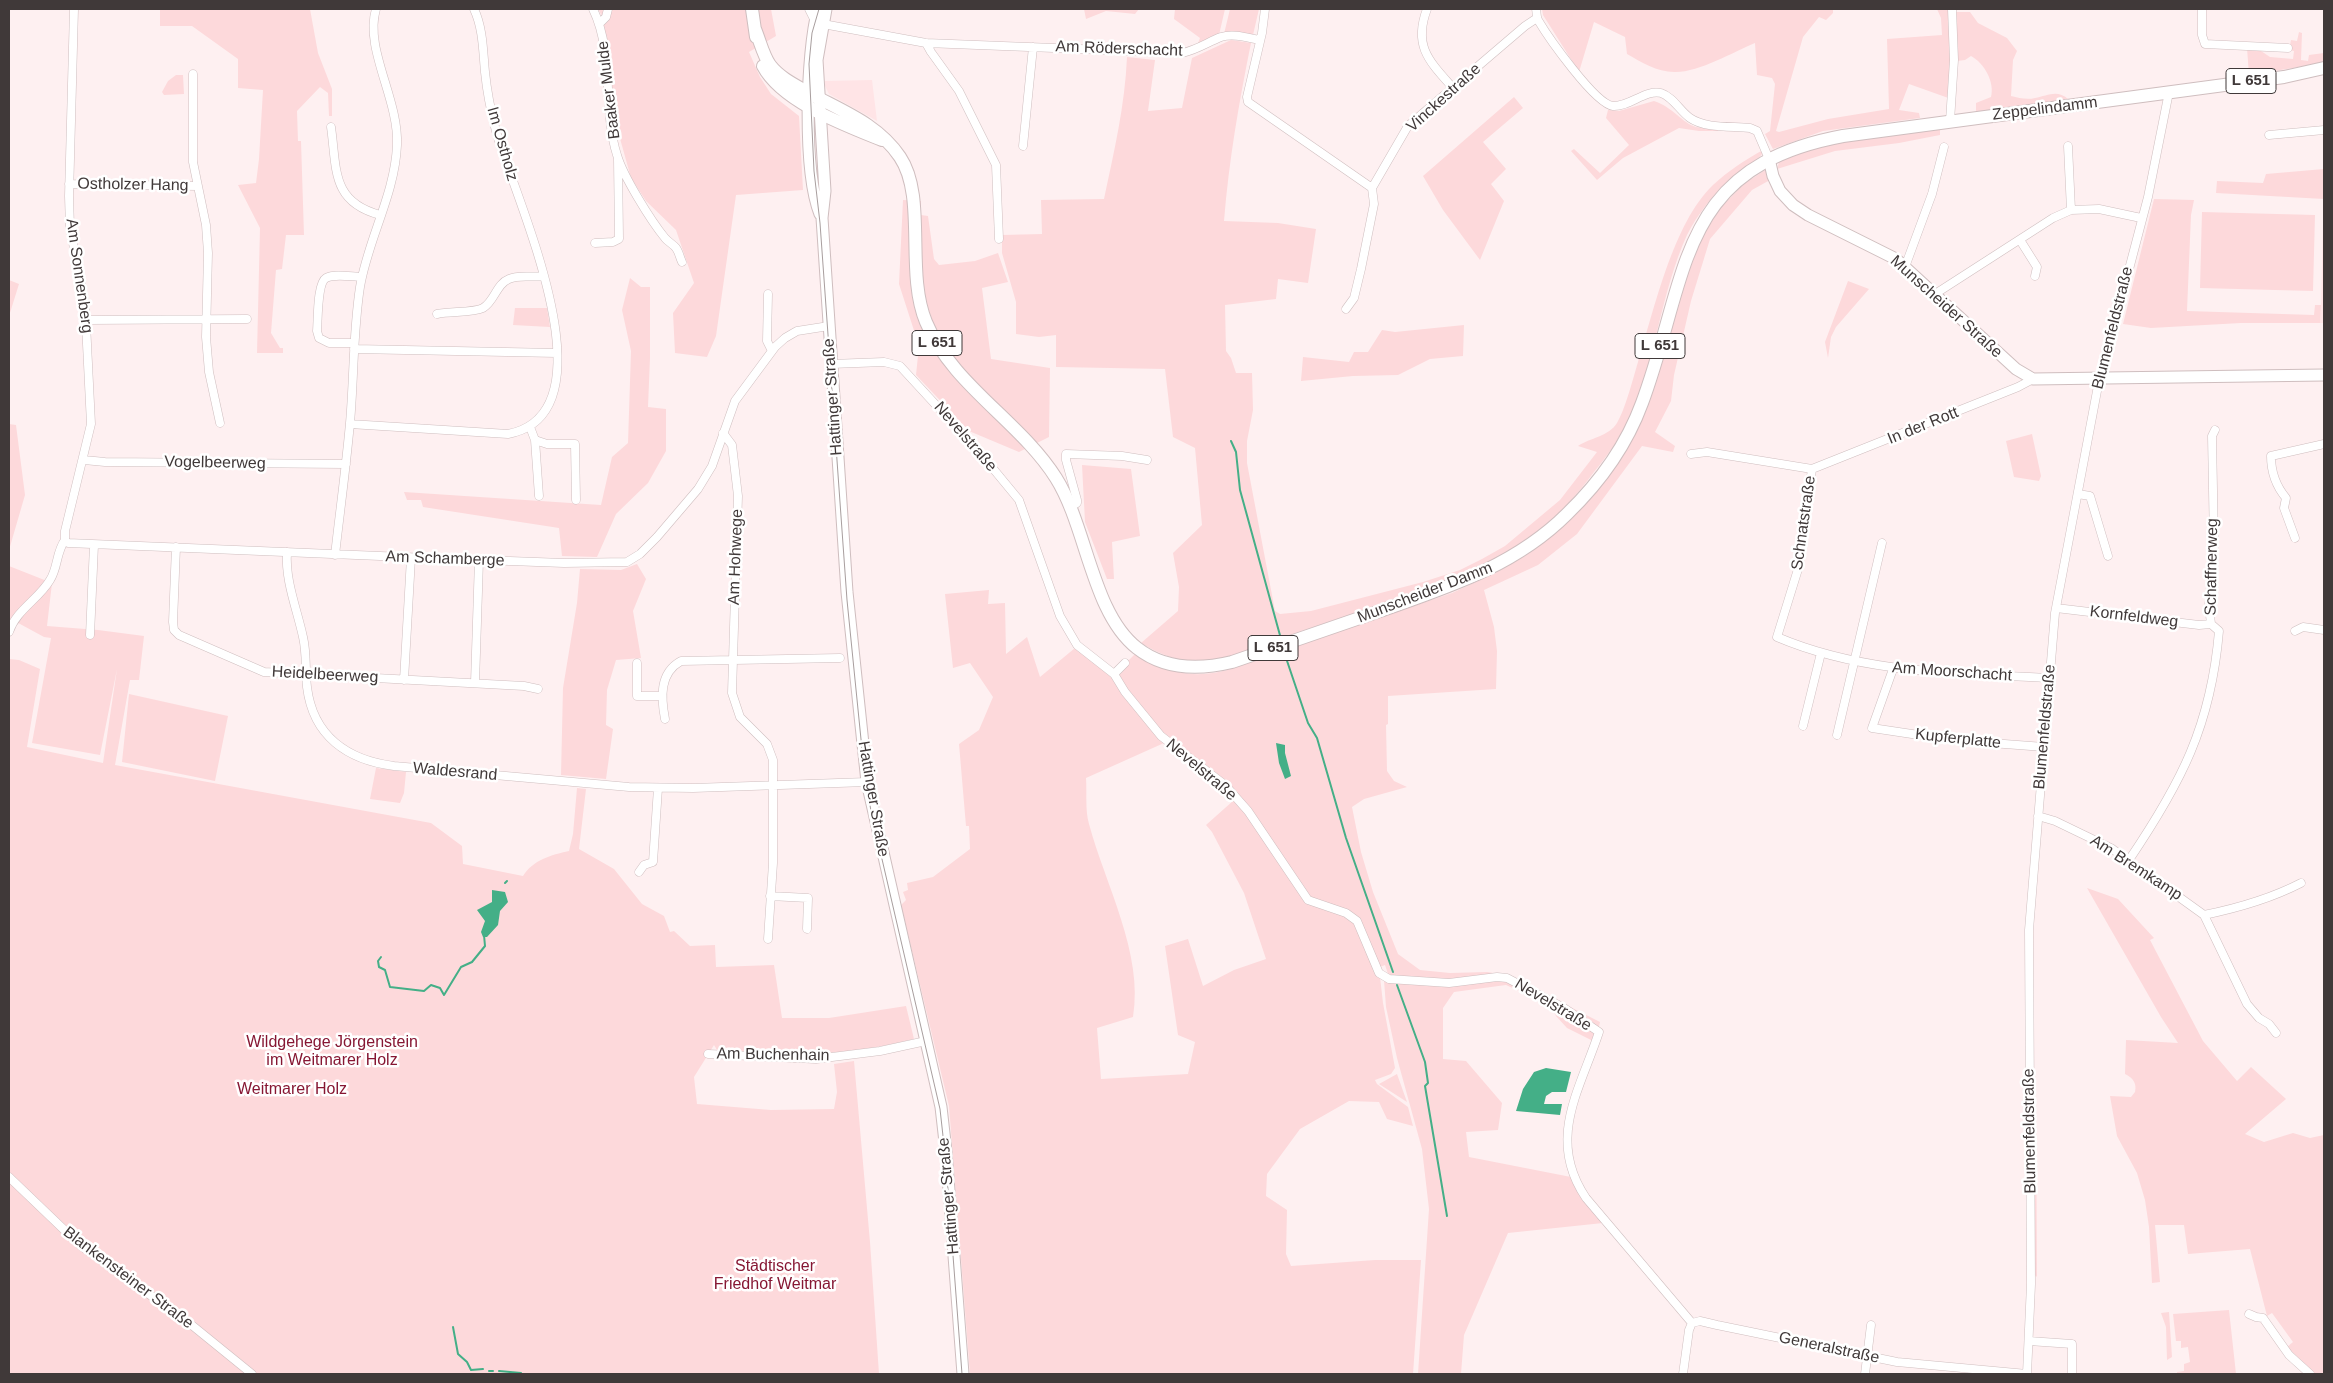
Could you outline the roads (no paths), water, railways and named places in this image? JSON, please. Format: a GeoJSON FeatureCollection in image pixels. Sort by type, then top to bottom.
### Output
{"type":"FeatureCollection","features":[{"type":"Feature","properties":{"kind":"main road","name":"L 651"},"geometry":{"type":"LineString","coordinates":[[752,9],[759,55],[766,71],[777,85],[815,102]]}},
{"type":"Feature","properties":{"kind":"main road","name":"Hattinger Straße"},"geometry":{"type":"LineString","coordinates":[[818,9],[818,60],[812,169],[817,207],[822,218]]}},
{"type":"Feature","properties":{"kind":"main road","name":"Hattinger Straße"},"geometry":{"type":"LineString","coordinates":[[819,22],[826,9]]}},
{"type":"Feature","properties":{"kind":"main road","name":"L 651"},"geometry":{"type":"LineString","coordinates":[[755,29],[769,64],[815,102]]}},
{"type":"Feature","properties":{"kind":"main road","name":"Zeppelindamm"},"geometry":{"type":"LineString","coordinates":[[1770,159],[1805,145],[1827,139],[2284,76],[2324,68]]}},
{"type":"Feature","properties":{"kind":"main road","name":"Hattinger Straße"},"geometry":{"type":"LineString","coordinates":[[815,102],[822,146],[825,191],[822,218],[847,592],[867,782],[938,1093],[946,1151],[964,1374]]}},
{"type":"Feature","properties":{"kind":"main road","name":"Munscheider Damm"},"geometry":{"type":"LineString","coordinates":[[815,102],[870,126],[901,158],[909,178],[913,205],[916,281],[921,310],[932,334],[946,357],[1044,461],[1056,478],[1070,507],[1103,597],[1115,623],[1125,638],[1148,656],[1170,665],[1202,668],[1232,662],[1484,573],[1523,551],[1566,515],[1604,472],[1633,423],[1649,381],[1685,258],[1701,225],[1726,191],[1746,174],[1770,159]]}},
{"type":"Feature","properties":{"kind":"main road","name":"Munscheider Damm"},"geometry":{"type":"LineString","coordinates":[[815,102],[842,122],[886,142]]}},
{"type":"Feature","properties":{"kind":"main road"},"geometry":{"type":"LineString","coordinates":[[822,146],[830,128],[842,122]]}},
{"type":"Feature","properties":{"kind":"main road","name":"Munscheider Straße"},"geometry":{"type":"LineString","coordinates":[[1770,159],[1773,176],[1780,192],[1793,205],[1808,216],[1888,255],[1905,267],[2016,369],[2033,379]]}},
{"type":"Feature","properties":{"kind":"main road"},"geometry":{"type":"LineString","coordinates":[[2033,379],[2324,375]]}},
{"type":"Feature","properties":{"kind":"street","name":"Am Sonnenberg"},"geometry":{"type":"LineString","coordinates":[[9,632],[31,599],[50,580],[60,548],[65,540],[65,531],[84,460],[91,424],[87,320],[70,228],[69,184],[74,9]]}},
{"type":"Feature","properties":{"kind":"street"},"geometry":{"type":"LineString","coordinates":[[336,555],[350,424],[354,346],[362,276],[393,172],[397,134],[394,109],[374,37],[373,24],[376,9]]}},
{"type":"Feature","properties":{"kind":"street","name":"Im Ostholz"},"geometry":{"type":"LineString","coordinates":[[474,9],[481,32],[485,74],[496,131],[544,276],[554,319],[557,354],[553,399],[543,416],[530,427]]}},
{"type":"Feature","properties":{"kind":"street","name":"Baaker Mulde"},"geometry":{"type":"LineString","coordinates":[[593,9],[600,22],[606,54],[612,135],[618,157],[639,198],[666,239],[676,248],[682,262]]}},
{"type":"Feature","properties":{"kind":"street","name":"Baaker Mulde"},"geometry":{"type":"LineString","coordinates":[[600,22],[606,17],[608,9]]}},
{"type":"Feature","properties":{"kind":"street"},"geometry":{"type":"LineString","coordinates":[[809,9],[819,22]]}},
{"type":"Feature","properties":{"kind":"street"},"geometry":{"type":"LineString","coordinates":[[1265,9],[1247,97],[1248,102],[1372,188],[1374,204],[1361,269],[1354,298],[1346,310]]}},
{"type":"Feature","properties":{"kind":"street"},"geometry":{"type":"LineString","coordinates":[[1427,9],[1421,28],[1424,49],[1432,64],[1453,88]]}},
{"type":"Feature","properties":{"kind":"street","name":"Munscheider Straße"},"geometry":{"type":"LineString","coordinates":[[1536,9],[1537,18],[1584,82],[1605,103],[1620,106],[1645,96],[1660,93],[1669,98],[1696,121],[1750,128],[1757,131],[1770,159]]}},
{"type":"Feature","properties":{"kind":"street"},"geometry":{"type":"LineString","coordinates":[[1950,121],[1954,60],[1952,9]]}},
{"type":"Feature","properties":{"kind":"street"},"geometry":{"type":"LineString","coordinates":[[2202,9],[2202,35],[2205,44],[2288,48]]}},
{"type":"Feature","properties":{"kind":"street","name":"Vinckestraße"},"geometry":{"type":"LineString","coordinates":[[1372,188],[1408,126],[1537,18]]}},
{"type":"Feature","properties":{"kind":"street","name":"Am Röderschacht"},"geometry":{"type":"LineString","coordinates":[[819,22],[926,43],[1182,53],[1200,48],[1226,36],[1260,40]]}},
{"type":"Feature","properties":{"kind":"street"},"geometry":{"type":"LineString","coordinates":[[926,43],[930,52],[959,92],[996,165],[999,239]]}},
{"type":"Feature","properties":{"kind":"street","name":"Am Röderschacht"},"geometry":{"type":"LineString","coordinates":[[1023,146],[1034,47]]}},
{"type":"Feature","properties":{"kind":"street","name":"Ostholzer Hang"},"geometry":{"type":"LineString","coordinates":[[193,74],[193,155],[207,240],[205,319],[210,372],[220,423]]}},
{"type":"Feature","properties":{"kind":"street","name":"Blumenfeldstraße"},"geometry":{"type":"LineString","coordinates":[[2027,1374],[2031,1284],[2029,930],[2056,608],[2101,378],[2149,191],[2169,92]]}},
{"type":"Feature","properties":{"kind":"street"},"geometry":{"type":"LineString","coordinates":[[331,126],[338,176],[343,191],[355,205],[380,215]]}},
{"type":"Feature","properties":{"kind":"street"},"geometry":{"type":"LineString","coordinates":[[2268,135],[2324,130]]}},
{"type":"Feature","properties":{"kind":"street"},"geometry":{"type":"LineString","coordinates":[[2068,146],[2071,210]]}},
{"type":"Feature","properties":{"kind":"street"},"geometry":{"type":"LineString","coordinates":[[1905,267],[1932,194],[1944,147]]}},
{"type":"Feature","properties":{"kind":"street","name":"Baaker Mulde"},"geometry":{"type":"LineString","coordinates":[[595,243],[613,242],[619,238],[618,157]]}},
{"type":"Feature","properties":{"kind":"street","name":"Ostholzer Hang"},"geometry":{"type":"LineString","coordinates":[[69,184],[144,187],[197,186]]}},
{"type":"Feature","properties":{"kind":"street"},"geometry":{"type":"LineString","coordinates":[[1935,294],[2053,218],[2071,210],[2099,209],[2141,218]]}},
{"type":"Feature","properties":{"kind":"street"},"geometry":{"type":"LineString","coordinates":[[2020,240],[2037,267],[2035,276]]}},
{"type":"Feature","properties":{"kind":"street"},"geometry":{"type":"LineString","coordinates":[[362,276],[329,277],[324,279],[321,286],[317,331],[319,338],[329,343],[354,346],[557,354]]}},
{"type":"Feature","properties":{"kind":"street"},"geometry":{"type":"LineString","coordinates":[[437,314],[476,310],[487,305],[501,285],[510,278],[544,276]]}},
{"type":"Feature","properties":{"kind":"street"},"geometry":{"type":"LineString","coordinates":[[768,294],[767,342],[772,351]]}},
{"type":"Feature","properties":{"kind":"street"},"geometry":{"type":"LineString","coordinates":[[87,320],[247,319]]}},
{"type":"Feature","properties":{"kind":"street","name":"Am Schamberge"},"geometry":{"type":"LineString","coordinates":[[94,545],[479,560],[617,563],[633,559],[657,537],[698,489],[712,466],[737,398],[772,351],[785,338],[797,331],[828,326]]}},
{"type":"Feature","properties":{"kind":"street","name":"Nevelstraße"},"geometry":{"type":"LineString","coordinates":[[831,364],[895,364],[904,369],[1016,496],[1026,517],[1060,616],[1077,645],[1114,674],[1125,692],[1161,736],[1225,785],[1248,811],[1308,900],[1346,913],[1357,921],[1363,930],[1376,968],[1384,976],[1390,979],[1449,983],[1497,977],[1507,978],[1564,1008],[1599,1032],[1575,1092],[1571,1112],[1566,1143],[1572,1176],[1605,1220],[1692,1323]]}},
{"type":"Feature","properties":{"kind":"street","name":"In der Rott"},"geometry":{"type":"LineString","coordinates":[[1812,469],[2018,387],[2033,379]]}},
{"type":"Feature","properties":{"kind":"street"},"geometry":{"type":"LineString","coordinates":[[350,424],[493,434],[514,433],[530,427],[534,440],[539,496]]}},
{"type":"Feature","properties":{"kind":"street","name":"Schaffnerweg"},"geometry":{"type":"LineString","coordinates":[[2129,860],[2172,794],[2198,734],[2211,688],[2219,631],[2211,624],[2209,606],[2214,544],[2212,436],[2215,430]]}},
{"type":"Feature","properties":{"kind":"street","name":"Am Hohwege"},"geometry":{"type":"LineString","coordinates":[[723,433],[730,440],[734,455],[738,496],[732,693],[736,710],[743,722],[769,747],[773,760],[775,785],[768,939]]}},
{"type":"Feature","properties":{"kind":"street"},"geometry":{"type":"LineString","coordinates":[[534,440],[547,444],[575,444],[576,500]]}},
{"type":"Feature","properties":{"kind":"street"},"geometry":{"type":"LineString","coordinates":[[2295,538],[2284,508],[2286,498],[2279,489],[2271,464],[2271,456],[2324,444]]}},
{"type":"Feature","properties":{"kind":"street"},"geometry":{"type":"LineString","coordinates":[[718,447],[726,449],[734,455]]}},
{"type":"Feature","properties":{"kind":"street","name":"Schnatstraße"},"geometry":{"type":"LineString","coordinates":[[1691,454],[1707,452],[1812,469],[1799,566],[1777,637]]}},
{"type":"Feature","properties":{"kind":"street","name":"Munscheider Damm"},"geometry":{"type":"LineString","coordinates":[[1070,507],[1076,504],[1077,500],[1066,454],[1122,456],[1147,460]]}},
{"type":"Feature","properties":{"kind":"street","name":"Vogelbeerweg"},"geometry":{"type":"LineString","coordinates":[[84,460],[105,462],[346,464]]}},
{"type":"Feature","properties":{"kind":"street"},"geometry":{"type":"LineString","coordinates":[[2078,494],[2090,496],[2108,556]]}},
{"type":"Feature","properties":{"kind":"street"},"geometry":{"type":"LineString","coordinates":[[65,540],[74,544],[94,545],[90,635]]}},
{"type":"Feature","properties":{"kind":"street"},"geometry":{"type":"LineString","coordinates":[[1837,735],[1856,661],[1882,544]]}},
{"type":"Feature","properties":{"kind":"street","name":"Heidelbeerweg"},"geometry":{"type":"LineString","coordinates":[[176,548],[173,622],[177,633],[259,671],[524,686],[538,689]]}},
{"type":"Feature","properties":{"kind":"street","name":"Waldesrand"},"geometry":{"type":"LineString","coordinates":[[287,552],[288,576],[304,639],[310,703],[324,732],[346,751],[365,760],[394,766],[658,788],[867,782]]}},
{"type":"Feature","properties":{"kind":"street"},"geometry":{"type":"LineString","coordinates":[[404,680],[411,558]]}},
{"type":"Feature","properties":{"kind":"street"},"geometry":{"type":"LineString","coordinates":[[475,683],[479,560]]}},
{"type":"Feature","properties":{"kind":"street","name":"Kornfeldweg"},"geometry":{"type":"LineString","coordinates":[[2056,608],[2199,626],[2211,624]]}},
{"type":"Feature","properties":{"kind":"street"},"geometry":{"type":"LineString","coordinates":[[2295,631],[2303,627],[2324,630]]}},
{"type":"Feature","properties":{"kind":"street","name":"Am Moorschacht"},"geometry":{"type":"LineString","coordinates":[[1777,637],[1821,652],[1893,669],[2050,678]]}},
{"type":"Feature","properties":{"kind":"street"},"geometry":{"type":"LineString","coordinates":[[1802,726],[1821,652]]}},
{"type":"Feature","properties":{"kind":"street"},"geometry":{"type":"LineString","coordinates":[[665,719],[662,696],[666,676],[679,662],[688,660],[840,658]]}},
{"type":"Feature","properties":{"kind":"street"},"geometry":{"type":"LineString","coordinates":[[637,663],[637,696],[662,696]]}},
{"type":"Feature","properties":{"kind":"street"},"geometry":{"type":"LineString","coordinates":[[1114,674],[1125,663]]}},
{"type":"Feature","properties":{"kind":"street","name":"Kupferplatte"},"geometry":{"type":"LineString","coordinates":[[1893,669],[1872,728],[1952,740],[2044,747]]}},
{"type":"Feature","properties":{"kind":"street"},"geometry":{"type":"LineString","coordinates":[[639,872],[646,864],[653,862],[658,788]]}},
{"type":"Feature","properties":{"kind":"street","name":"Am Bremkamp"},"geometry":{"type":"LineString","coordinates":[[2038,816],[2047,818],[2105,844],[2204,915],[2247,1004],[2260,1018],[2269,1024],[2276,1034]]}},
{"type":"Feature","properties":{"kind":"street"},"geometry":{"type":"LineString","coordinates":[[2204,915],[2246,905],[2278,894],[2301,882]]}},
{"type":"Feature","properties":{"kind":"street"},"geometry":{"type":"LineString","coordinates":[[770,896],[808,898],[807,929]]}},
{"type":"Feature","properties":{"kind":"street","name":"Am Buchenhain"},"geometry":{"type":"LineString","coordinates":[[708,1054],[816,1058],[880,1052],[926,1042]]}},
{"type":"Feature","properties":{"kind":"street","name":"Blankensteiner Straße"},"geometry":{"type":"LineString","coordinates":[[9,1177],[80,1245],[188,1322],[252,1374]]}},
{"type":"Feature","properties":{"kind":"street"},"geometry":{"type":"LineString","coordinates":[[2250,1314],[2256,1318],[2263,1318],[2289,1355],[2310,1374]]}},
{"type":"Feature","properties":{"kind":"street"},"geometry":{"type":"LineString","coordinates":[[1683,1374],[1689,1330],[1692,1323]]}},
{"type":"Feature","properties":{"kind":"street","name":"Generalstraße"},"geometry":{"type":"LineString","coordinates":[[1692,1323],[1707,1323],[1897,1362],[2027,1374]]}},
{"type":"Feature","properties":{"kind":"street"},"geometry":{"type":"LineString","coordinates":[[1865,1374],[1870,1325]]}},
{"type":"Feature","properties":{"kind":"street"},"geometry":{"type":"LineString","coordinates":[[2029,1341],[2072,1344],[2072,1374]]}},
{"type":"Feature","properties":{"kind":"waterway"},"geometry":{"type":"LineString","coordinates":[[1231,441],[1236,452],[1240,490],[1281,639]]}},
{"type":"Feature","properties":{"kind":"waterway"},"geometry":{"type":"LineString","coordinates":[[1283,649],[1308,723],[1317,738],[1346,838],[1393,972]]}},
{"type":"Feature","properties":{"kind":"waterway"},"geometry":{"type":"LineString","coordinates":[[381,957],[378,961],[379,967],[385,970],[390,987],[424,991],[431,985],[440,988],[444,995],[461,967],[472,962],[485,946],[484,935]]}},
{"type":"Feature","properties":{"kind":"waterway"},"geometry":{"type":"LineString","coordinates":[[1397,985],[1425,1062],[1428,1083],[1425,1086],[1447,1216]]}},
{"type":"Feature","properties":{"kind":"waterway"},"geometry":{"type":"LineString","coordinates":[[453,1327],[458,1354],[467,1362],[471,1370],[483,1369]]}},
{"type":"Feature","properties":{"kind":"waterway"},"geometry":{"type":"LineString","coordinates":[[499,1371],[521,1373]]}},
{"type":"Feature","properties":{"kind":"tram line"},"geometry":{"type":"LineString","coordinates":[[819,9],[812,33],[809,64],[814,171],[820,223],[847,600],[865,779],[940,1109],[946,1163],[962,1374]]}},
{"type":"Feature","properties":{"kind":"park label","name":"Wildgehege Jörgenstein im Weitmarer Holz"},"geometry":{"type":"Point","coordinates":[332,1052]}},
{"type":"Feature","properties":{"kind":"park label","name":"Weitmarer Holz"},"geometry":{"type":"Point","coordinates":[292,1090]}},
{"type":"Feature","properties":{"kind":"park label","name":"Städtischer Friedhof Weitmar"},"geometry":{"type":"Point","coordinates":[775,1276]}}]}
